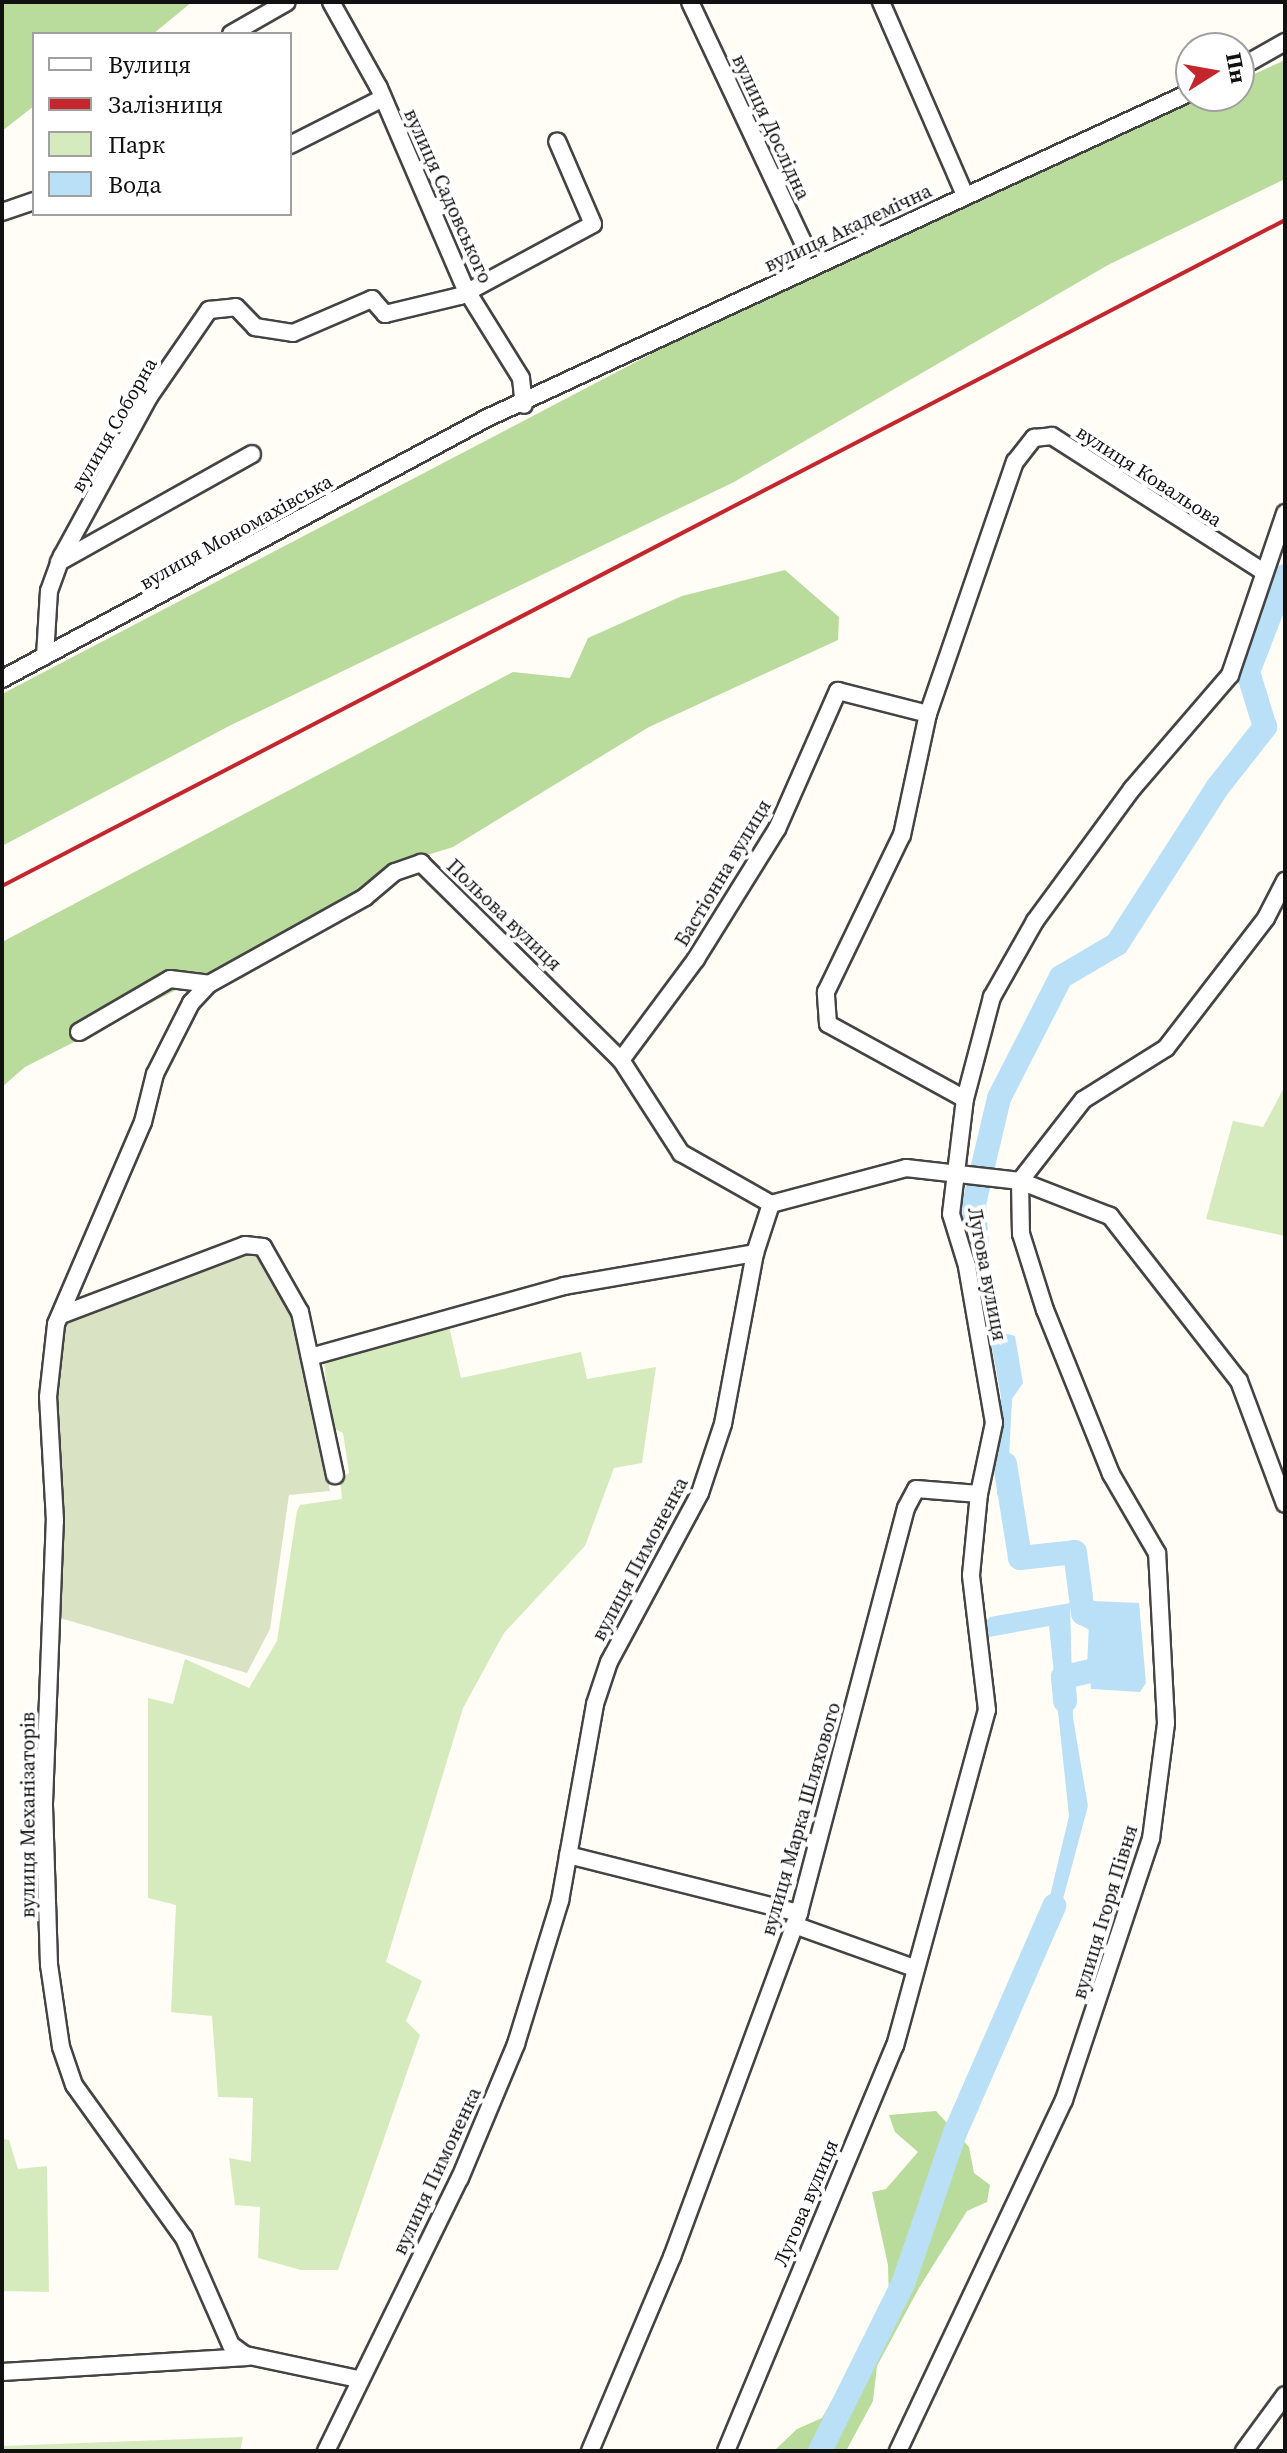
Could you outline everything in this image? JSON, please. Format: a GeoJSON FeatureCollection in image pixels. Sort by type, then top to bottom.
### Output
{"type":"FeatureCollection","features":[{"type":"Feature","properties":{"kind":"street"},"geometry":{"type":"LineString","coordinates":[[234,32],[287,2]]}},
{"type":"Feature","properties":{"kind":"street","name":"вулиця Садовського"},"geometry":{"type":"LineString","coordinates":[[331,2],[383,98],[465,288],[521,378],[524,405]]}},
{"type":"Feature","properties":{"kind":"street","name":"вулиця Дослідна"},"geometry":{"type":"LineString","coordinates":[[690,2],[805,249]]}},
{"type":"Feature","properties":{"kind":"street"},"geometry":{"type":"LineString","coordinates":[[881,2],[965,195]]}},
{"type":"Feature","properties":{"kind":"street"},"geometry":{"type":"LineString","coordinates":[[1255,59],[1285,42]]}},
{"type":"Feature","properties":{"kind":"street"},"geometry":{"type":"LineString","coordinates":[[292,144],[383,98]]}},
{"type":"Feature","properties":{"kind":"street","name":"вулиця Академічна"},"geometry":{"type":"LineString","coordinates":[[524,405],[965,195],[1175,99]]}},
{"type":"Feature","properties":{"kind":"street"},"geometry":{"type":"LineString","coordinates":[[465,288],[593,224],[557,141]]}},
{"type":"Feature","properties":{"kind":"street"},"geometry":{"type":"LineString","coordinates":[[2,212],[32,202]]}},
{"type":"Feature","properties":{"kind":"street"},"geometry":{"type":"LineString","coordinates":[[802,272],[805,249],[824,262]]}},
{"type":"Feature","properties":{"kind":"street","name":"вулиця Соборна"},"geometry":{"type":"LineString","coordinates":[[45,656],[49,591],[59,562],[149,397],[209,310],[236,307],[255,327],[293,333],[372,299],[385,314],[460,296],[465,288]]}},
{"type":"Feature","properties":{"kind":"street"},"geometry":{"type":"LineString","coordinates":[[521,378],[556,389]]}},
{"type":"Feature","properties":{"kind":"street","name":"вулиця Мономахівська"},"geometry":{"type":"LineString","coordinates":[[2,679],[487,418],[524,405]]}},
{"type":"Feature","properties":{"kind":"street","name":"вулиця Ковальова"},"geometry":{"type":"LineString","coordinates":[[965,1099],[828,1024],[826,992],[902,835],[928,714],[1015,462],[1034,438],[1052,436],[1262,571]]}},
{"type":"Feature","properties":{"kind":"street"},"geometry":{"type":"LineString","coordinates":[[59,562],[252,454]]}},
{"type":"Feature","properties":{"kind":"street"},"geometry":{"type":"LineString","coordinates":[[956,1172],[965,1099],[992,997],[1035,921],[1132,789],[1230,675],[1262,571],[1285,513]]}},
{"type":"Feature","properties":{"kind":"street","name":"Бастіонна вулиця"},"geometry":{"type":"LineString","coordinates":[[621,1060],[696,959],[777,829],[838,691],[928,714]]}},
{"type":"Feature","properties":{"kind":"street","name":"Польова вулиця"},"geometry":{"type":"LineString","coordinates":[[143,1122],[155,1074],[191,1003],[209,984],[353,904],[395,872],[421,863],[621,1060],[681,1153],[771,1204]]}},
{"type":"Feature","properties":{"kind":"street"},"geometry":{"type":"LineString","coordinates":[[1020,1181],[1083,1100],[1166,1048],[1266,918],[1285,881]]}},
{"type":"Feature","properties":{"kind":"street"},"geometry":{"type":"LineString","coordinates":[[79,1032],[170,979],[209,984]]}},
{"type":"Feature","properties":{"kind":"street","name":"вулиця Механізаторів"},"geometry":{"type":"LineString","coordinates":[[143,1122],[61,1315],[48,1397],[55,1521],[44,1803],[57,2027],[74,2085],[179,2229],[226,2335],[237,2351],[358,2379]]}},
{"type":"Feature","properties":{"kind":"street"},"geometry":{"type":"LineString","coordinates":[[771,1204],[906,1168],[1020,1181],[1110,1216],[1129,1234],[1239,1381],[1285,1504]]}},
{"type":"Feature","properties":{"kind":"street","name":"Лугова вулиця"},"geometry":{"type":"LineString","coordinates":[[726,2451],[895,2046],[987,1710],[971,1575],[979,1494],[994,1423],[967,1266],[951,1214],[956,1172]]}},
{"type":"Feature","properties":{"kind":"street","name":"вулиця Ігоря Півня"},"geometry":{"type":"LineString","coordinates":[[898,2451],[1064,2100],[1151,1839],[1166,1723],[1157,1553],[1111,1474],[1045,1310],[1021,1234],[1020,1181]]}},
{"type":"Feature","properties":{"kind":"street","name":"вулиця Пимоненка"},"geometry":{"type":"LineString","coordinates":[[326,2451],[358,2379],[460,2178],[516,2044],[568,1855],[595,1704],[609,1662],[700,1493],[723,1424],[755,1253],[771,1204]]}},
{"type":"Feature","properties":{"kind":"street"},"geometry":{"type":"LineString","coordinates":[[61,1315],[255,1244],[269,1254],[296,1302],[325,1430]]}},
{"type":"Feature","properties":{"kind":"street"},"geometry":{"type":"LineString","coordinates":[[310,1357],[564,1286],[755,1253]]}},
{"type":"Feature","properties":{"kind":"street"},"geometry":{"type":"LineString","coordinates":[[77,1281],[98,1303]]}},
{"type":"Feature","properties":{"kind":"street","name":"вулиця Марка Шляхового"},"geometry":{"type":"LineString","coordinates":[[590,2451],[672,2257],[797,1919],[906,1508],[916,1489],[979,1494]]}},
{"type":"Feature","properties":{"kind":"street"},"geometry":{"type":"LineString","coordinates":[[568,1855],[797,1919],[914,1968]]}},
{"type":"Feature","properties":{"kind":"street"},"geometry":{"type":"LineString","coordinates":[[222,2359],[230,2351],[226,2335]]}},
{"type":"Feature","properties":{"kind":"street"},"geometry":{"type":"LineString","coordinates":[[2,2372],[254,2357]]}},
{"type":"Feature","properties":{"kind":"street"},"geometry":{"type":"LineString","coordinates":[[1244,2451],[1285,2395]]}},
{"type":"Feature","properties":{"kind":"green space"},"geometry":{"type":"Polygon","coordinates":[[[2,2],[192,2],[155,32],[32,32],[32,108],[2,131],[2,2]]]}},
{"type":"Feature","properties":{"kind":"green space"},"geometry":{"type":"Polygon","coordinates":[[[1285,60],[1285,179],[1108,265],[734,482],[231,725],[2,846],[2,694],[884,232],[1175,108],[1175,112],[1255,112],[1255,74],[1285,60]]]}},
{"type":"Feature","properties":{"kind":"green space"},"geometry":{"type":"Polygon","coordinates":[[[785,570],[839,617],[838,640],[649,727],[453,847],[392,866],[349,902],[25,1067],[2,1087],[2,942],[513,672],[570,678],[588,638],[682,596],[785,570]]]}},
{"type":"Feature","properties":{"kind":"green space"},"geometry":{"type":"Polygon","coordinates":[[[1285,1086],[1285,1236],[1206,1219],[1233,1121],[1263,1127],[1285,1086]]]}},
{"type":"Feature","properties":{"kind":"green space"},"geometry":{"type":"Polygon","coordinates":[[[251,1251],[262,1254],[294,1308],[330,1491],[289,1495],[270,1629],[247,1673],[60,1618],[54,1400],[66,1319],[251,1251]]]}},
{"type":"Feature","properties":{"kind":"green space"},"geometry":{"type":"Polygon","coordinates":[[[449,1326],[461,1378],[581,1352],[587,1379],[656,1367],[642,1463],[614,1468],[585,1546],[504,1633],[463,1708],[386,1962],[422,1981],[406,2021],[420,2035],[338,2270],[301,2270],[258,2258],[260,2207],[235,2205],[229,2158],[251,2162],[253,2098],[218,2097],[212,2016],[171,2012],[176,1905],[148,1898],[148,1698],[173,1704],[185,1659],[249,1688],[277,1641],[297,1511],[300,1505],[342,1499],[340,1479],[349,1473],[343,1433],[331,1427],[324,1361],[449,1326]]]}},
{"type":"Feature","properties":{"kind":"green space"},"geometry":{"type":"Polygon","coordinates":[[[936,2111],[969,2147],[974,2173],[990,2185],[987,2202],[967,2211],[919,2288],[877,2366],[873,2401],[846,2451],[774,2451],[797,2429],[822,2418],[889,2300],[888,2265],[872,2192],[886,2189],[918,2152],[895,2132],[889,2115],[936,2111]]]}},
{"type":"Feature","properties":{"kind":"green space"},"geometry":{"type":"Polygon","coordinates":[[[2,2139],[9,2140],[18,2169],[47,2166],[49,2292],[2,2291],[2,2139]]]}},
{"type":"Feature","properties":{"kind":"green space"},"geometry":{"type":"Polygon","coordinates":[[[243,2437],[240,2451],[2,2451],[2,2446],[243,2437]]]}},
{"type":"Feature","properties":{"kind":"water"},"geometry":{"type":"Polygon","coordinates":[[[968,1219],[996,1331],[1015,1336],[1023,1383],[1012,1399],[1009,1458],[1015,1496],[997,1495],[1001,1396],[968,1219]]]}},
{"type":"Feature","properties":{"kind":"water"},"geometry":{"type":"Polygon","coordinates":[[[1093,1601],[1139,1603],[1146,1683],[1140,1692],[1091,1689],[1088,1647],[1094,1638],[1086,1607],[1093,1601]]]}},
{"type":"Feature","properties":{"kind":"water"},"geometry":{"type":"Polygon","coordinates":[[[1070,1603],[1073,1718],[1088,1806],[1055,1929],[1041,1934],[1069,1816],[1049,1626],[989,1637],[985,1623],[990,1617],[1070,1603]]]}},
{"type":"Feature","properties":{"kind":"waterway"},"geometry":{"type":"LineString","coordinates":[[978,1262],[974,1204],[999,1098],[1061,977],[1117,944],[1217,788],[1265,727],[1248,672],[1285,576]]}},
{"type":"Feature","properties":{"kind":"waterway"},"geometry":{"type":"LineString","coordinates":[[1005,1464],[1020,1558],[1075,1552],[1083,1613],[1101,1622],[1099,1669],[1063,1677],[1065,1701]]}},
{"type":"Feature","properties":{"kind":"waterway"},"geometry":{"type":"LineString","coordinates":[[820,2451],[903,2284],[955,2133],[1054,1906]]}},
{"type":"Feature","properties":{"kind":"railway"},"geometry":{"type":"LineString","coordinates":[[2,886],[1285,220]]}}]}
